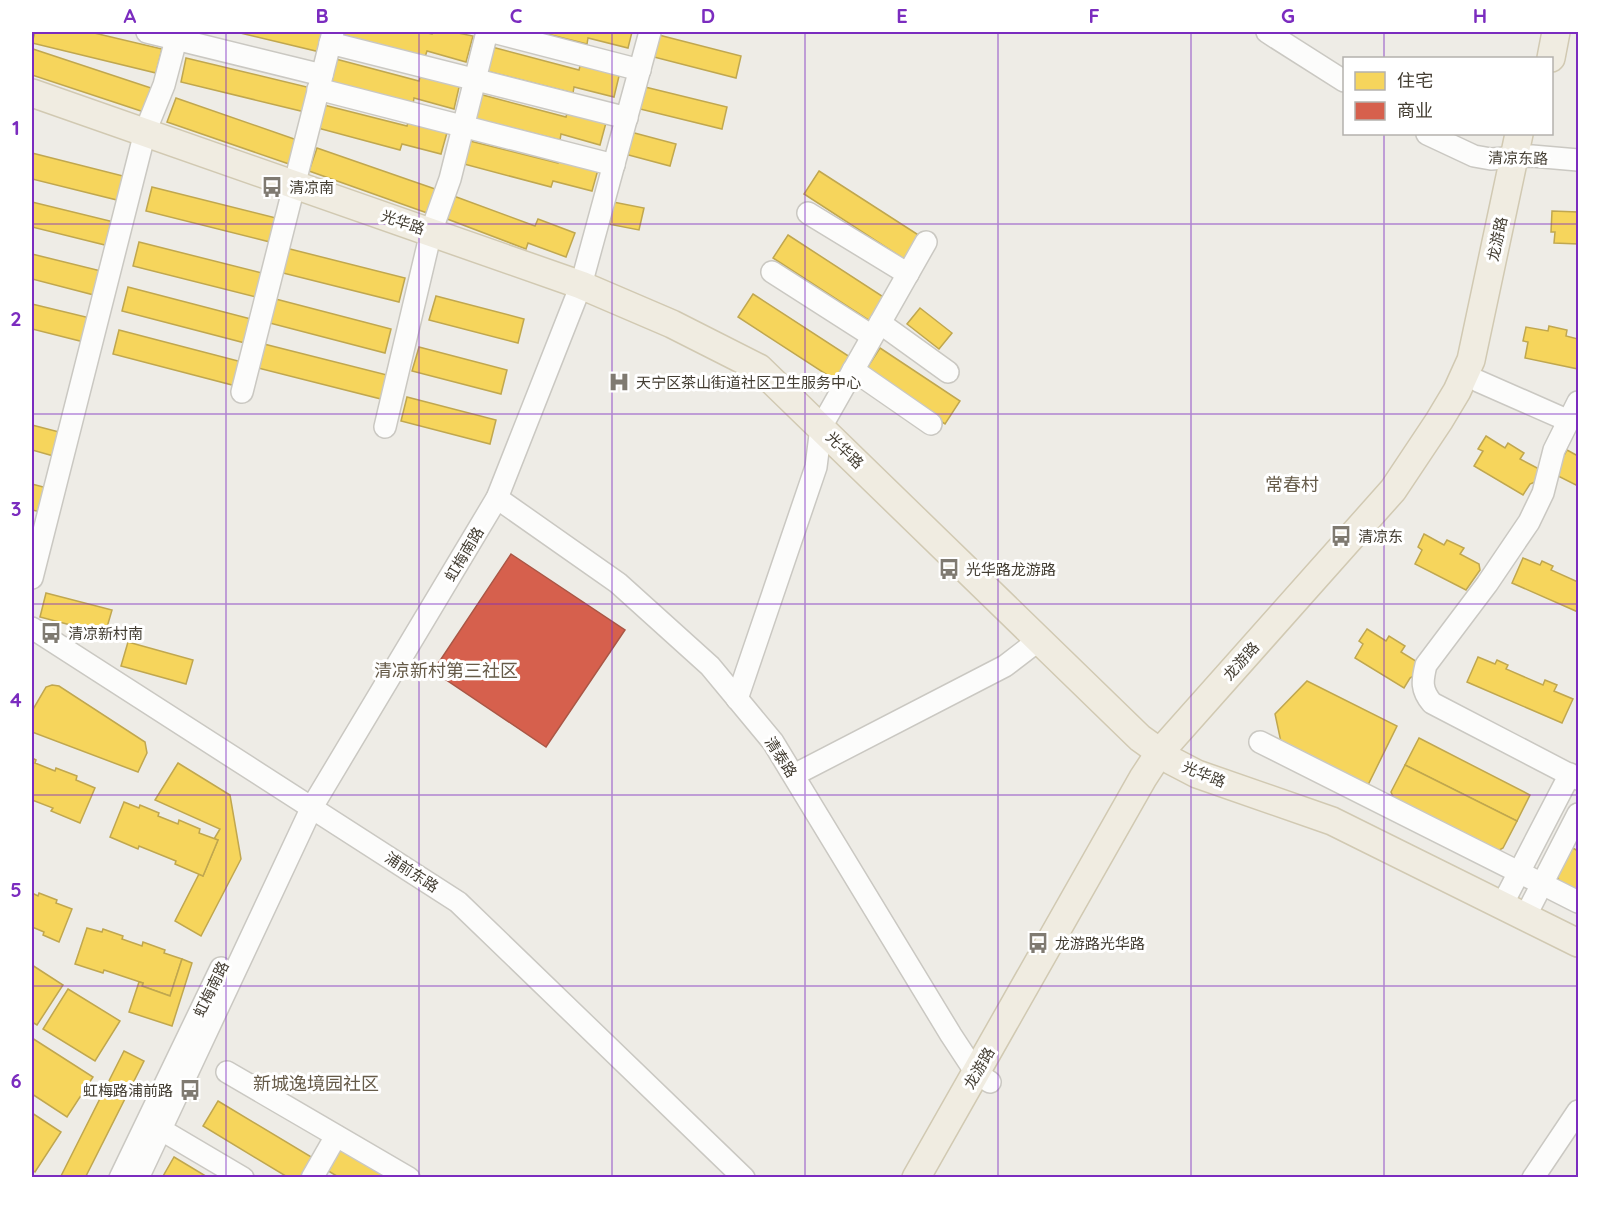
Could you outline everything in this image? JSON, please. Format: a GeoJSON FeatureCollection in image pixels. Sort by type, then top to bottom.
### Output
{"type":"FeatureCollection","features":[{"type":"Feature","properties":{"kind":"main road"},"geometry":{"type":"LineString","coordinates":[[1533,57],[1539,32]]}},
{"type":"Feature","properties":{"kind":"main road"},"geometry":{"type":"LineString","coordinates":[[1551,57],[1556,32]]}},
{"type":"Feature","properties":{"kind":"main road","name":"光华路"},"geometry":{"type":"LineString","coordinates":[[32,93],[582,285],[672,324],[759,368],[1140,738],[1166,757],[1197,774],[1332,821],[1578,943]]}},
{"type":"Feature","properties":{"kind":"main road","name":"龙游路"},"geometry":{"type":"LineString","coordinates":[[1166,757],[1193,734],[1414,484],[1466,410],[1485,363],[1525,145]]}},
{"type":"Feature","properties":{"kind":"main road","name":"龙游路"},"geometry":{"type":"LineString","coordinates":[[935,1178],[983,1078],[1166,757],[1393,490],[1457,391],[1471,360],[1525,145]]}},
{"type":"Feature","properties":{"kind":"main road","name":"龙游路"},"geometry":{"type":"LineString","coordinates":[[916,1178],[983,1078]]}},
{"type":"Feature","properties":{"kind":"street"},"geometry":{"type":"LineString","coordinates":[[147,32],[177,35],[463,126],[614,165]]}},
{"type":"Feature","properties":{"kind":"street"},"geometry":{"type":"LineString","coordinates":[[385,427],[431,232],[450,179],[487,32]]}},
{"type":"Feature","properties":{"kind":"street"},"geometry":{"type":"LineString","coordinates":[[493,32],[640,70]]}},
{"type":"Feature","properties":{"kind":"street","name":"虹梅南路"},"geometry":{"type":"LineString","coordinates":[[138,1178],[312,807],[497,498],[582,285],[650,32]]}},
{"type":"Feature","properties":{"kind":"street"},"geometry":{"type":"LineString","coordinates":[[1267,32],[1343,80]]}},
{"type":"Feature","properties":{"kind":"street"},"geometry":{"type":"LineString","coordinates":[[32,578],[145,132],[164,85],[177,35]]}},
{"type":"Feature","properties":{"kind":"street"},"geometry":{"type":"LineString","coordinates":[[242,392],[332,37],[475,80],[627,118]]}},
{"type":"Feature","properties":{"kind":"street","name":"清凉东路"},"geometry":{"type":"LineString","coordinates":[[1429,135],[1474,156],[1491,159],[1525,145],[1578,160]]}},
{"type":"Feature","properties":{"kind":"street"},"geometry":{"type":"LineString","coordinates":[[808,213],[908,274]]}},
{"type":"Feature","properties":{"kind":"street"},"geometry":{"type":"LineString","coordinates":[[737,699],[816,467],[821,427],[926,242]]}},
{"type":"Feature","properties":{"kind":"street"},"geometry":{"type":"LineString","coordinates":[[772,272],[876,329],[948,372]]}},
{"type":"Feature","properties":{"kind":"street"},"geometry":{"type":"LineString","coordinates":[[853,370],[931,424]]}},
{"type":"Feature","properties":{"kind":"street"},"geometry":{"type":"LineString","coordinates":[[1478,381],[1569,421]]}},
{"type":"Feature","properties":{"kind":"street"},"geometry":{"type":"LineString","coordinates":[[1514,911],[1519,872],[1574,776],[1432,703],[1424,694],[1422,681],[1426,665],[1487,584],[1529,522],[1543,493],[1554,450],[1578,402]]}},
{"type":"Feature","properties":{"kind":"street","name":"清泰路"},"geometry":{"type":"LineString","coordinates":[[497,498],[618,583],[710,666],[773,742],[983,1078]]}},
{"type":"Feature","properties":{"kind":"street","name":"浦前东路"},"geometry":{"type":"LineString","coordinates":[[32,628],[458,902],[744,1178]]}},
{"type":"Feature","properties":{"kind":"street"},"geometry":{"type":"LineString","coordinates":[[794,775],[1005,666],[1039,639]]}},
{"type":"Feature","properties":{"kind":"street"},"geometry":{"type":"LineString","coordinates":[[1260,742],[1578,902]]}},
{"type":"Feature","properties":{"kind":"street","name":"虹梅南路"},"geometry":{"type":"LineString","coordinates":[[120,1178],[168,1074],[289,830],[312,807]]}},
{"type":"Feature","properties":{"kind":"street"},"geometry":{"type":"LineString","coordinates":[[1514,911],[1542,884],[1578,814]]}},
{"type":"Feature","properties":{"kind":"street"},"geometry":{"type":"LineString","coordinates":[[227,1072],[408,1178]]}},
{"type":"Feature","properties":{"kind":"street"},"geometry":{"type":"LineString","coordinates":[[1533,1178],[1578,1111]]}},
{"type":"Feature","properties":{"kind":"street"},"geometry":{"type":"LineString","coordinates":[[160,1129],[243,1178]]}},
{"type":"Feature","properties":{"kind":"street"},"geometry":{"type":"LineString","coordinates":[[312,1178],[336,1136]]}},
{"type":"Feature","properties":{"kind":"building: 住宅"},"geometry":{"type":"Polygon","coordinates":[[[35,32],[90,32],[162,49],[156,73],[32,43],[35,32]]]}},
{"type":"Feature","properties":{"kind":"building: 住宅"},"geometry":{"type":"Polygon","coordinates":[[[236,32],[325,32],[320,52],[236,32]]]}},
{"type":"Feature","properties":{"kind":"building: 住宅"},"geometry":{"type":"Polygon","coordinates":[[[339,32],[423,32],[432,34],[432,32],[453,32],[473,36],[466,62],[427,51],[425,57],[339,35],[339,32]]]}},
{"type":"Feature","properties":{"kind":"building: 住宅"},"geometry":{"type":"Polygon","coordinates":[[[539,32],[632,32],[628,48],[588,38],[587,44],[539,32]]]}},
{"type":"Feature","properties":{"kind":"building: 住宅"},"geometry":{"type":"Polygon","coordinates":[[[655,34],[741,56],[736,78],[650,56],[655,34]]]}},
{"type":"Feature","properties":{"kind":"building: 住宅"},"geometry":{"type":"Polygon","coordinates":[[[492,47],[579,70],[581,62],[620,72],[614,97],[574,87],[573,93],[486,71],[492,47]]]}},
{"type":"Feature","properties":{"kind":"building: 住宅"},"geometry":{"type":"Polygon","coordinates":[[[33,49],[154,89],[147,113],[32,75],[33,49]]]}},
{"type":"Feature","properties":{"kind":"building: 住宅"},"geometry":{"type":"Polygon","coordinates":[[[186,58],[311,88],[305,112],[181,82],[186,58]]]}},
{"type":"Feature","properties":{"kind":"building: 住宅"},"geometry":{"type":"Polygon","coordinates":[[[332,58],[419,81],[421,73],[460,83],[454,109],[414,98],[413,104],[326,82],[332,58]]]}},
{"type":"Feature","properties":{"kind":"building: 住宅"},"geometry":{"type":"Polygon","coordinates":[[[641,86],[727,107],[722,129],[636,108],[641,86]]]}},
{"type":"Feature","properties":{"kind":"building: 住宅"},"geometry":{"type":"Polygon","coordinates":[[[479,94],[566,117],[568,109],[607,119],[600,145],[561,134],[560,140],[473,118],[479,94]]]}},
{"type":"Feature","properties":{"kind":"building: 住宅"},"geometry":{"type":"Polygon","coordinates":[[[176,98],[297,140],[289,164],[167,122],[176,98]]]}},
{"type":"Feature","properties":{"kind":"building: 住宅"},"geometry":{"type":"Polygon","coordinates":[[[320,104],[407,126],[409,119],[448,129],[441,154],[402,144],[400,150],[314,127],[320,104]]]}},
{"type":"Feature","properties":{"kind":"building: 住宅"},"geometry":{"type":"Polygon","coordinates":[[[627,131],[676,144],[670,166],[621,153],[627,131]]]}},
{"type":"Feature","properties":{"kind":"building: 住宅"},"geometry":{"type":"Polygon","coordinates":[[[470,141],[558,163],[559,156],[599,166],[592,191],[553,181],[551,187],[464,164],[470,141]]]}},
{"type":"Feature","properties":{"kind":"building: 住宅"},"geometry":{"type":"Polygon","coordinates":[[[317,148],[438,190],[430,214],[309,171],[317,148]]]}},
{"type":"Feature","properties":{"kind":"building: 住宅"},"geometry":{"type":"Polygon","coordinates":[[[32,153],[127,177],[121,201],[32,179],[32,153]]]}},
{"type":"Feature","properties":{"kind":"building: 住宅"},"geometry":{"type":"Polygon","coordinates":[[[819,171],[920,236],[904,259],[804,194],[819,171]]]}},
{"type":"Feature","properties":{"kind":"building: 住宅"},"geometry":{"type":"Polygon","coordinates":[[[152,187],[276,218],[270,242],[146,211],[152,187]]]}},
{"type":"Feature","properties":{"kind":"building: 住宅"},"geometry":{"type":"Polygon","coordinates":[[[451,195],[535,226],[538,219],[575,233],[566,257],[528,243],[526,249],[442,217],[451,195]]]}},
{"type":"Feature","properties":{"kind":"building: 住宅"},"geometry":{"type":"Polygon","coordinates":[[[608,201],[644,208],[639,230],[603,223],[608,201]]]}},
{"type":"Feature","properties":{"kind":"building: 住宅"},"geometry":{"type":"Polygon","coordinates":[[[32,202],[114,222],[109,246],[32,227],[32,202]]]}},
{"type":"Feature","properties":{"kind":"building: 住宅"},"geometry":{"type":"Polygon","coordinates":[[[1552,211],[1578,212],[1578,244],[1554,243],[1555,232],[1551,232],[1552,211]]]}},
{"type":"Feature","properties":{"kind":"building: 住宅"},"geometry":{"type":"Polygon","coordinates":[[[788,235],[888,300],[873,323],[773,258],[788,235]]]}},
{"type":"Feature","properties":{"kind":"building: 住宅"},"geometry":{"type":"Polygon","coordinates":[[[139,242],[262,273],[256,297],[133,266],[139,242]]]}},
{"type":"Feature","properties":{"kind":"building: 住宅"},"geometry":{"type":"Polygon","coordinates":[[[282,247],[405,278],[399,302],[275,271],[282,247]]]}},
{"type":"Feature","properties":{"kind":"building: 住宅"},"geometry":{"type":"Polygon","coordinates":[[[32,254],[101,271],[94,295],[32,279],[32,254]]]}},
{"type":"Feature","properties":{"kind":"building: 住宅"},"geometry":{"type":"Polygon","coordinates":[[[128,287],[251,319],[245,343],[122,311],[128,287]]]}},
{"type":"Feature","properties":{"kind":"building: 住宅"},"geometry":{"type":"Polygon","coordinates":[[[753,294],[853,359],[838,382],[738,317],[753,294]]]}},
{"type":"Feature","properties":{"kind":"building: 住宅"},"geometry":{"type":"Polygon","coordinates":[[[436,296],[524,319],[518,343],[429,320],[436,296]]]}},
{"type":"Feature","properties":{"kind":"building: 住宅"},"geometry":{"type":"Polygon","coordinates":[[[268,297],[391,329],[385,353],[262,321],[268,297]]]}},
{"type":"Feature","properties":{"kind":"building: 住宅"},"geometry":{"type":"Polygon","coordinates":[[[32,304],[90,318],[84,342],[32,329],[32,304]]]}},
{"type":"Feature","properties":{"kind":"building: 住宅"},"geometry":{"type":"Polygon","coordinates":[[[920,308],[952,333],[939,349],[907,324],[920,308]]]}},
{"type":"Feature","properties":{"kind":"building: 住宅"},"geometry":{"type":"Polygon","coordinates":[[[1549,326],[1567,330],[1566,336],[1578,339],[1578,369],[1525,358],[1528,342],[1523,341],[1526,327],[1548,331],[1549,326]]]}},
{"type":"Feature","properties":{"kind":"building: 住宅"},"geometry":{"type":"Polygon","coordinates":[[[119,330],[242,362],[236,386],[113,354],[119,330]]]}},
{"type":"Feature","properties":{"kind":"building: 住宅"},"geometry":{"type":"Polygon","coordinates":[[[264,344],[387,375],[381,399],[258,368],[264,344]]]}},
{"type":"Feature","properties":{"kind":"building: 住宅"},"geometry":{"type":"Polygon","coordinates":[[[419,347],[507,370],[501,394],[412,371],[419,347]]]}},
{"type":"Feature","properties":{"kind":"building: 住宅"},"geometry":{"type":"Polygon","coordinates":[[[880,348],[960,401],[945,424],[865,371],[880,348]]]}},
{"type":"Feature","properties":{"kind":"building: 住宅"},"geometry":{"type":"Polygon","coordinates":[[[407,397],[496,420],[490,444],[401,421],[407,397]]]}},
{"type":"Feature","properties":{"kind":"building: 住宅"},"geometry":{"type":"Polygon","coordinates":[[[32,425],[63,433],[57,457],[32,450],[32,425]]]}},
{"type":"Feature","properties":{"kind":"building: 住宅"},"geometry":{"type":"Polygon","coordinates":[[[1486,436],[1505,448],[1508,443],[1524,453],[1520,459],[1539,469],[1535,482],[1530,484],[1523,495],[1474,466],[1483,451],[1478,449],[1486,436]]]}},
{"type":"Feature","properties":{"kind":"building: 住宅"},"geometry":{"type":"Polygon","coordinates":[[[1567,450],[1578,456],[1578,486],[1554,474],[1567,450]]]}},
{"type":"Feature","properties":{"kind":"building: 住宅"},"geometry":{"type":"Polygon","coordinates":[[[32,484],[47,488],[41,512],[32,510],[32,484]]]}},
{"type":"Feature","properties":{"kind":"building: 住宅"},"geometry":{"type":"Polygon","coordinates":[[[1424,534],[1444,545],[1447,540],[1464,548],[1460,554],[1479,564],[1480,570],[1466,590],[1415,564],[1422,550],[1418,547],[1424,534]]]}},
{"type":"Feature","properties":{"kind":"building: 住宅"},"geometry":{"type":"Polygon","coordinates":[[[1523,558],[1540,565],[1542,561],[1553,566],[1551,570],[1578,582],[1578,612],[1512,583],[1523,558]]]}},
{"type":"Feature","properties":{"kind":"building: 住宅"},"geometry":{"type":"Polygon","coordinates":[[[46,593],[112,610],[105,634],[40,617],[46,593]]]}},
{"type":"Feature","properties":{"kind":"building: 住宅"},"geometry":{"type":"Polygon","coordinates":[[[1367,629],[1386,641],[1389,636],[1405,646],[1401,652],[1419,663],[1415,675],[1410,678],[1404,688],[1355,658],[1363,644],[1359,641],[1367,629]]]}},
{"type":"Feature","properties":{"kind":"building: 住宅"},"geometry":{"type":"Polygon","coordinates":[[[128,642],[193,660],[186,684],[121,666],[128,642]]]}},
{"type":"Feature","properties":{"kind":"building: 住宅"},"geometry":{"type":"Polygon","coordinates":[[[1478,657],[1495,664],[1497,660],[1508,665],[1506,669],[1543,685],[1545,680],[1557,685],[1554,691],[1573,699],[1562,723],[1467,682],[1478,657]]]}},
{"type":"Feature","properties":{"kind":"building: 住宅"},"geometry":{"type":"Polygon","coordinates":[[[1307,681],[1397,726],[1368,785],[1281,742],[1275,714],[1307,681]]]}},
{"type":"Feature","properties":{"kind":"building: 住宅"},"geometry":{"type":"Polygon","coordinates":[[[59,686],[145,742],[147,753],[138,772],[32,732],[32,711],[46,687],[59,686]]]}},
{"type":"Feature","properties":{"kind":"building: 住宅"},"geometry":{"type":"Polygon","coordinates":[[[1419,738],[1530,795],[1517,821],[1405,765],[1419,738]]]}},
{"type":"Feature","properties":{"kind":"building: 住宅"},"geometry":{"type":"Polygon","coordinates":[[[32,758],[36,760],[35,763],[77,776],[76,780],[95,788],[80,823],[51,811],[53,808],[32,800],[32,758]]]}},
{"type":"Feature","properties":{"kind":"building: 住宅"},"geometry":{"type":"Polygon","coordinates":[[[178,763],[230,795],[241,859],[201,936],[175,921],[199,874],[203,876],[218,840],[214,839],[220,829],[155,800],[178,763]]]}},
{"type":"Feature","properties":{"kind":"building: 住宅"},"geometry":{"type":"Polygon","coordinates":[[[1405,765],[1517,821],[1503,848],[1496,852],[1394,799],[1391,792],[1405,765]]]}},
{"type":"Feature","properties":{"kind":"building: 住宅"},"geometry":{"type":"Polygon","coordinates":[[[124,802],[139,808],[140,805],[178,824],[179,820],[200,829],[199,833],[218,840],[203,876],[175,864],[176,861],[110,837],[124,802]]]}},
{"type":"Feature","properties":{"kind":"building: 住宅"},"geometry":{"type":"Polygon","coordinates":[[[1571,847],[1578,851],[1578,891],[1559,881],[1557,874],[1571,847]]]}},
{"type":"Feature","properties":{"kind":"building: 住宅"},"geometry":{"type":"Polygon","coordinates":[[[32,893],[38,896],[39,893],[57,900],[56,903],[72,909],[59,942],[32,927],[32,893]]]}},
{"type":"Feature","properties":{"kind":"building: 住宅"},"geometry":{"type":"Polygon","coordinates":[[[87,928],[102,932],[103,929],[142,946],[143,942],[182,959],[170,996],[142,986],[143,983],[104,970],[103,973],[75,964],[87,928]]]}},
{"type":"Feature","properties":{"kind":"building: 住宅"},"geometry":{"type":"Polygon","coordinates":[[[182,959],[192,963],[172,1026],[129,1012],[139,982],[143,983],[142,986],[170,996],[182,959]]]}},
{"type":"Feature","properties":{"kind":"building: 住宅"},"geometry":{"type":"Polygon","coordinates":[[[32,965],[63,985],[37,1025],[32,1022],[32,965]]]}},
{"type":"Feature","properties":{"kind":"building: 住宅"},"geometry":{"type":"Polygon","coordinates":[[[68,989],[120,1021],[95,1061],[43,1029],[68,989]]]}},
{"type":"Feature","properties":{"kind":"building: 住宅"},"geometry":{"type":"Polygon","coordinates":[[[32,1038],[93,1077],[67,1117],[32,1094],[32,1038]]]}},
{"type":"Feature","properties":{"kind":"building: 住宅"},"geometry":{"type":"Polygon","coordinates":[[[124,1051],[144,1061],[85,1178],[60,1178],[124,1051]]]}},
{"type":"Feature","properties":{"kind":"building: 住宅"},"geometry":{"type":"Polygon","coordinates":[[[218,1101],[313,1158],[301,1178],[289,1178],[203,1126],[218,1101]]]}},
{"type":"Feature","properties":{"kind":"building: 住宅"},"geometry":{"type":"Polygon","coordinates":[[[32,1113],[61,1132],[35,1172],[32,1170],[32,1113]]]}},
{"type":"Feature","properties":{"kind":"building: 住宅"},"geometry":{"type":"Polygon","coordinates":[[[340,1144],[397,1178],[340,1178],[325,1169],[340,1144]]]}},
{"type":"Feature","properties":{"kind":"building: 住宅"},"geometry":{"type":"Polygon","coordinates":[[[174,1157],[209,1178],[162,1178],[174,1157]]]}},
{"type":"Feature","properties":{"kind":"building: 商业"},"geometry":{"type":"Polygon","coordinates":[[[511,554],[625,630],[546,747],[433,671],[511,554]]]}},
{"type":"Feature","properties":{"kind":"place","name":"清凉南"},"geometry":{"type":"Point","coordinates":[272,187]}},
{"type":"Feature","properties":{"kind":"place","name":"天宁区茶山街道社区卫生服务中心"},"geometry":{"type":"Point","coordinates":[619,382]}},
{"type":"Feature","properties":{"kind":"place","name":"清凉东"},"geometry":{"type":"Point","coordinates":[1341,536]}},
{"type":"Feature","properties":{"kind":"place","name":"光华路龙游路"},"geometry":{"type":"Point","coordinates":[949,569]}},
{"type":"Feature","properties":{"kind":"place","name":"清凉新村南"},"geometry":{"type":"Point","coordinates":[51,633]}},
{"type":"Feature","properties":{"kind":"place","name":"龙游路光华路"},"geometry":{"type":"Point","coordinates":[1038,943]}},
{"type":"Feature","properties":{"kind":"place","name":"虹梅路浦前路"},"geometry":{"type":"Point","coordinates":[190,1090]}},
{"type":"Feature","properties":{"kind":"district","name":"常春村"},"geometry":{"type":"Point","coordinates":[1292,484]}},
{"type":"Feature","properties":{"kind":"district","name":"清凉新村第三社区"},"geometry":{"type":"Point","coordinates":[446,670]}},
{"type":"Feature","properties":{"kind":"district","name":"新城逸境园社区"},"geometry":{"type":"Point","coordinates":[316,1083]}}]}
